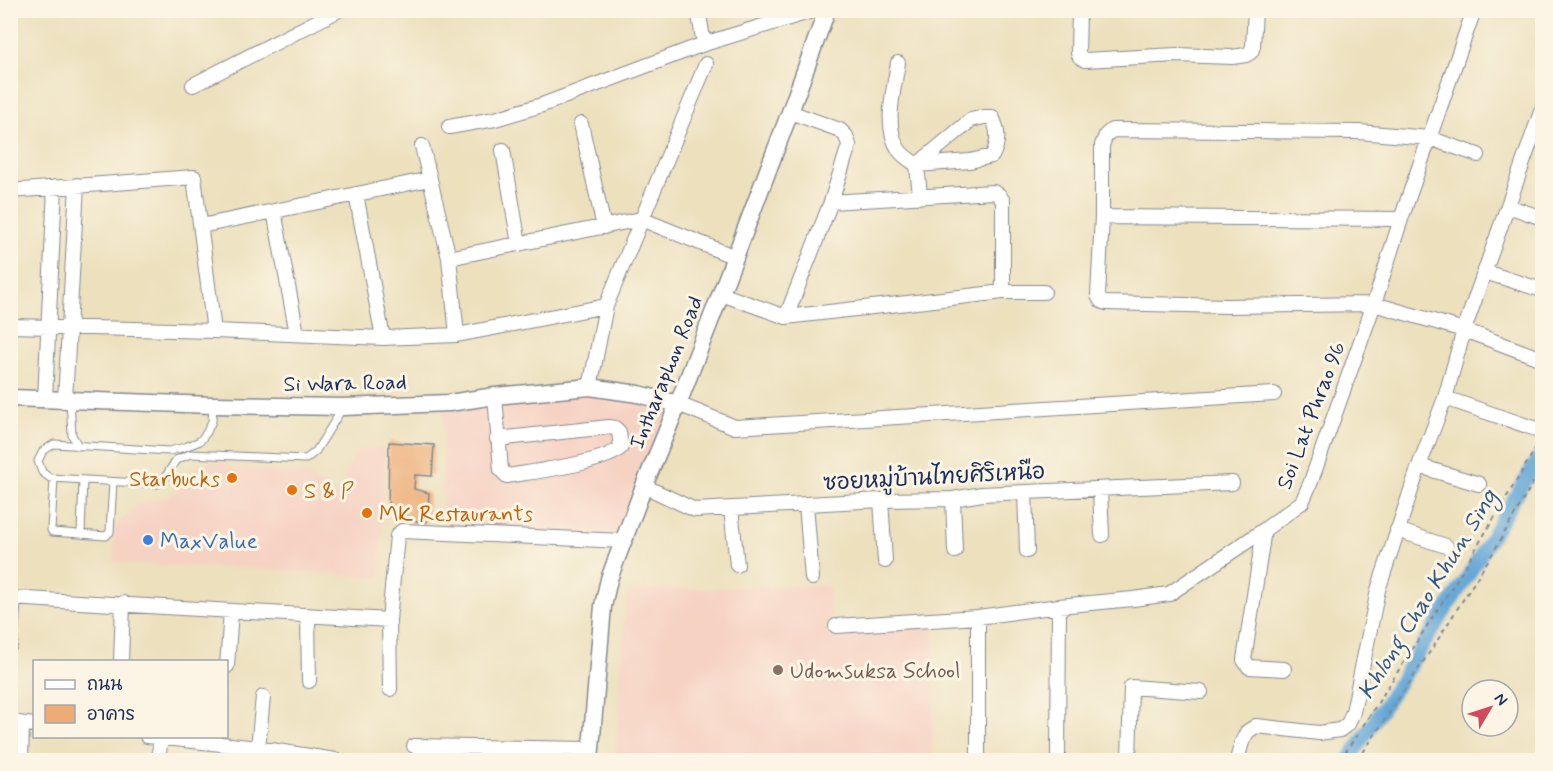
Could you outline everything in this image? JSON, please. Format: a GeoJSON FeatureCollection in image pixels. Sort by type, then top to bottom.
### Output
{"type":"FeatureCollection","features":[{"type":"Feature","properties":{"kind":"street"},"geometry":{"type":"LineString","coordinates":[[193,85],[339,10]]}},
{"type":"Feature","properties":{"kind":"street"},"geometry":{"type":"LineString","coordinates":[[698,10],[704,44]]}},
{"type":"Feature","properties":{"kind":"street"},"geometry":{"type":"LineString","coordinates":[[449,127],[495,119],[542,105],[704,44],[815,10]]}},
{"type":"Feature","properties":{"kind":"street","name":"Intharaphon Road"},"geometry":{"type":"LineString","coordinates":[[591,755],[603,606],[609,579],[721,294],[826,10]]}},
{"type":"Feature","properties":{"kind":"street"},"geometry":{"type":"LineString","coordinates":[[1079,10],[1078,53],[1085,60],[1176,55],[1232,57],[1246,55],[1251,52],[1253,46],[1256,10]]}},
{"type":"Feature","properties":{"kind":"street","name":"Soi Lat Phrao 96"},"geometry":{"type":"LineString","coordinates":[[836,626],[978,617],[1169,594],[1302,502],[1374,304],[1401,219],[1474,11]]}},
{"type":"Feature","properties":{"kind":"street"},"geometry":{"type":"LineString","coordinates":[[898,63],[890,123],[893,139],[900,153],[917,165],[970,161],[992,156],[996,148],[996,125],[992,117],[971,120],[917,165]]}},
{"type":"Feature","properties":{"kind":"street"},"geometry":{"type":"LineString","coordinates":[[590,387],[606,306],[706,64]]}},
{"type":"Feature","properties":{"kind":"street"},"geometry":{"type":"LineString","coordinates":[[1237,760],[1247,732],[1256,726],[1319,733],[1340,730],[1348,724],[1353,712],[1378,590],[1419,466],[1445,398],[1464,330],[1509,206],[1536,146],[1542,109]]}},
{"type":"Feature","properties":{"kind":"street"},"geometry":{"type":"LineString","coordinates":[[786,317],[831,202],[849,145],[846,136],[840,130],[790,112]]}},
{"type":"Feature","properties":{"kind":"street"},"geometry":{"type":"LineString","coordinates":[[581,124],[604,227]]}},
{"type":"Feature","properties":{"kind":"street"},"geometry":{"type":"LineString","coordinates":[[1478,155],[1429,138],[1359,132],[1112,130],[1106,135],[1102,145],[1102,217],[1098,296],[1106,303],[1227,306],[1374,304],[1464,330],[1542,359]]}},
{"type":"Feature","properties":{"kind":"street"},"geometry":{"type":"LineString","coordinates":[[422,146],[448,258],[457,335]]}},
{"type":"Feature","properties":{"kind":"street"},"geometry":{"type":"LineString","coordinates":[[503,150],[519,244]]}},
{"type":"Feature","properties":{"kind":"street"},"geometry":{"type":"LineString","coordinates":[[917,165],[920,196]]}},
{"type":"Feature","properties":{"kind":"street"},"geometry":{"type":"LineString","coordinates":[[10,191],[194,177],[214,331]]}},
{"type":"Feature","properties":{"kind":"street"},"geometry":{"type":"LineString","coordinates":[[201,226],[430,179]]}},
{"type":"Feature","properties":{"kind":"street"},"geometry":{"type":"LineString","coordinates":[[68,400],[69,327],[77,185]]}},
{"type":"Feature","properties":{"kind":"street"},"geometry":{"type":"LineString","coordinates":[[45,399],[55,187]]}},
{"type":"Feature","properties":{"kind":"street"},"geometry":{"type":"LineString","coordinates":[[831,202],[993,192],[999,195],[1003,201],[1003,292]]}},
{"type":"Feature","properties":{"kind":"street"},"geometry":{"type":"LineString","coordinates":[[356,194],[383,338]]}},
{"type":"Feature","properties":{"kind":"street"},"geometry":{"type":"LineString","coordinates":[[1509,206],[1542,218]]}},
{"type":"Feature","properties":{"kind":"street"},"geometry":{"type":"LineString","coordinates":[[274,211],[297,334]]}},
{"type":"Feature","properties":{"kind":"street"},"geometry":{"type":"LineString","coordinates":[[1102,217],[1401,219]]}},
{"type":"Feature","properties":{"kind":"street"},"geometry":{"type":"LineString","coordinates":[[448,258],[641,219],[735,257]]}},
{"type":"Feature","properties":{"kind":"street"},"geometry":{"type":"LineString","coordinates":[[1485,272],[1542,290]]}},
{"type":"Feature","properties":{"kind":"street"},"geometry":{"type":"LineString","coordinates":[[721,294],[786,317],[1003,292],[1044,292]]}},
{"type":"Feature","properties":{"kind":"street"},"geometry":{"type":"LineString","coordinates":[[10,326],[383,338],[457,335],[606,306]]}},
{"type":"Feature","properties":{"kind":"street","name":"Si Wara Road"},"geometry":{"type":"LineString","coordinates":[[10,398],[344,407],[449,403],[590,387],[638,394],[678,404]]}},
{"type":"Feature","properties":{"kind":"street"},"geometry":{"type":"LineString","coordinates":[[678,404],[735,427],[1274,393]]}},
{"type":"Feature","properties":{"kind":"street"},"geometry":{"type":"LineString","coordinates":[[495,396],[498,439],[501,470],[507,476],[595,460],[613,454],[621,447],[619,432],[609,427],[498,439]]}},
{"type":"Feature","properties":{"kind":"street"},"geometry":{"type":"LineString","coordinates":[[1445,398],[1539,433]]}},
{"type":"Feature","properties":{"kind":"street"},"geometry":{"type":"LineString","coordinates":[[1419,466],[1479,484]]}},
{"type":"Feature","properties":{"kind":"street","name":"ซอยหมู่บ้านไทยศิริเหนือ"},"geometry":{"type":"LineString","coordinates":[[644,486],[694,510],[1232,483]]}},
{"type":"Feature","properties":{"kind":"street"},"geometry":{"type":"LineString","coordinates":[[1100,489],[1102,535]]}},
{"type":"Feature","properties":{"kind":"street"},"geometry":{"type":"LineString","coordinates":[[1025,492],[1027,551]]}},
{"type":"Feature","properties":{"kind":"street"},"geometry":{"type":"LineString","coordinates":[[953,498],[956,551]]}},
{"type":"Feature","properties":{"kind":"street"},"geometry":{"type":"LineString","coordinates":[[881,500],[885,561]]}},
{"type":"Feature","properties":{"kind":"street"},"geometry":{"type":"LineString","coordinates":[[806,504],[812,578]]}},
{"type":"Feature","properties":{"kind":"street"},"geometry":{"type":"LineString","coordinates":[[731,508],[736,565]]}},
{"type":"Feature","properties":{"kind":"street"},"geometry":{"type":"LineString","coordinates":[[1264,530],[1244,660],[1249,667],[1284,669]]}},
{"type":"Feature","properties":{"kind":"street"},"geometry":{"type":"LineString","coordinates":[[1397,530],[1446,546]]}},
{"type":"Feature","properties":{"kind":"street"},"geometry":{"type":"LineString","coordinates":[[390,689],[389,620],[397,536],[402,531],[623,541]]}},
{"type":"Feature","properties":{"kind":"street"},"geometry":{"type":"LineString","coordinates":[[10,645],[12,598],[389,620]]}},
{"type":"Feature","properties":{"kind":"street"},"geometry":{"type":"LineString","coordinates":[[121,660],[123,603]]}},
{"type":"Feature","properties":{"kind":"street"},"geometry":{"type":"LineString","coordinates":[[1058,760],[1059,606]]}},
{"type":"Feature","properties":{"kind":"street"},"geometry":{"type":"LineString","coordinates":[[227,660],[231,611]]}},
{"type":"Feature","properties":{"kind":"street"},"geometry":{"type":"LineString","coordinates":[[308,615],[309,681]]}},
{"type":"Feature","properties":{"kind":"street"},"geometry":{"type":"LineString","coordinates":[[978,617],[978,760]]}},
{"type":"Feature","properties":{"kind":"street"},"geometry":{"type":"LineString","coordinates":[[1129,760],[1131,687],[1201,692]]}},
{"type":"Feature","properties":{"kind":"street"},"geometry":{"type":"LineString","coordinates":[[258,748],[263,697]]}},
{"type":"Feature","properties":{"kind":"street"},"geometry":{"type":"LineString","coordinates":[[21,760],[22,724]]}},
{"type":"Feature","properties":{"kind":"street"},"geometry":{"type":"LineString","coordinates":[[154,738],[158,760]]}},
{"type":"Feature","properties":{"kind":"street"},"geometry":{"type":"LineString","coordinates":[[163,738],[258,748],[335,760]]}},
{"type":"Feature","properties":{"kind":"street"},"geometry":{"type":"LineString","coordinates":[[414,746],[591,755]]}},
{"type":"Feature","properties":{"kind":"lane"},"geometry":{"type":"LineString","coordinates":[[68,400],[72,435],[78,446]]}},
{"type":"Feature","properties":{"kind":"lane"},"geometry":{"type":"LineString","coordinates":[[213,405],[212,421],[207,432],[200,441],[192,445],[169,451],[54,444],[43,451],[38,461],[42,472],[50,478],[158,484],[176,460],[190,454],[306,459],[315,451],[344,407]]}},
{"type":"Feature","properties":{"kind":"lane"},"geometry":{"type":"LineString","coordinates":[[54,478],[51,530],[55,533],[106,536],[110,532],[113,482]]}},
{"type":"Feature","properties":{"kind":"lane"},"geometry":{"type":"LineString","coordinates":[[81,534],[84,480]]}},
{"type":"Feature","properties":{"kind":"path"},"geometry":{"type":"LineString","coordinates":[[1363,726],[1466,565],[1539,433]]}},
{"type":"Feature","properties":{"kind":"path"},"geometry":{"type":"LineString","coordinates":[[1358,760],[1482,570],[1542,467]]}},
{"type":"Feature","properties":{"kind":"path"},"geometry":{"type":"LineString","coordinates":[[1340,760],[1357,735]]}},
{"type":"Feature","properties":{"kind":"shaded area"},"geometry":{"type":"Polygon","coordinates":[[[605,383],[679,403],[625,533],[442,532],[444,405],[605,383]]]}},
{"type":"Feature","properties":{"kind":"shaded area"},"geometry":{"type":"Polygon","coordinates":[[[385,447],[380,577],[263,569],[114,563],[114,529],[138,504],[169,497],[200,464],[219,460],[233,468],[305,474],[333,494],[342,490],[349,465],[357,451],[385,447]]]}},
{"type":"Feature","properties":{"kind":"shaded area","name":"Udomsuksa School"},"geometry":{"type":"Polygon","coordinates":[[[828,585],[832,631],[935,627],[932,760],[615,760],[627,590],[828,585]]]}},
{"type":"Feature","properties":{"kind":"building"},"geometry":{"type":"Polygon","coordinates":[[[389,442],[434,445],[432,476],[415,475],[414,489],[429,493],[427,522],[406,521],[406,510],[388,509],[389,442]]]}},
{"type":"Feature","properties":{"kind":"waterway","name":"Khlong Chao Khun Sing"},"geometry":{"type":"LineString","coordinates":[[1349,760],[1471,571],[1542,452]]}},
{"type":"Feature","properties":{"kind":"place","name":"Starbucks"},"geometry":{"type":"Point","coordinates":[232,478]}},
{"type":"Feature","properties":{"kind":"place","name":"S & P"},"geometry":{"type":"Point","coordinates":[292,490]}},
{"type":"Feature","properties":{"kind":"place","name":"MK Restaurants"},"geometry":{"type":"Point","coordinates":[367,513]}},
{"type":"Feature","properties":{"kind":"place","name":"MaxValue"},"geometry":{"type":"Point","coordinates":[148,540]}},
{"type":"Feature","properties":{"kind":"place","name":"Udomsuksa School"},"geometry":{"type":"Point","coordinates":[778,670]}}]}
